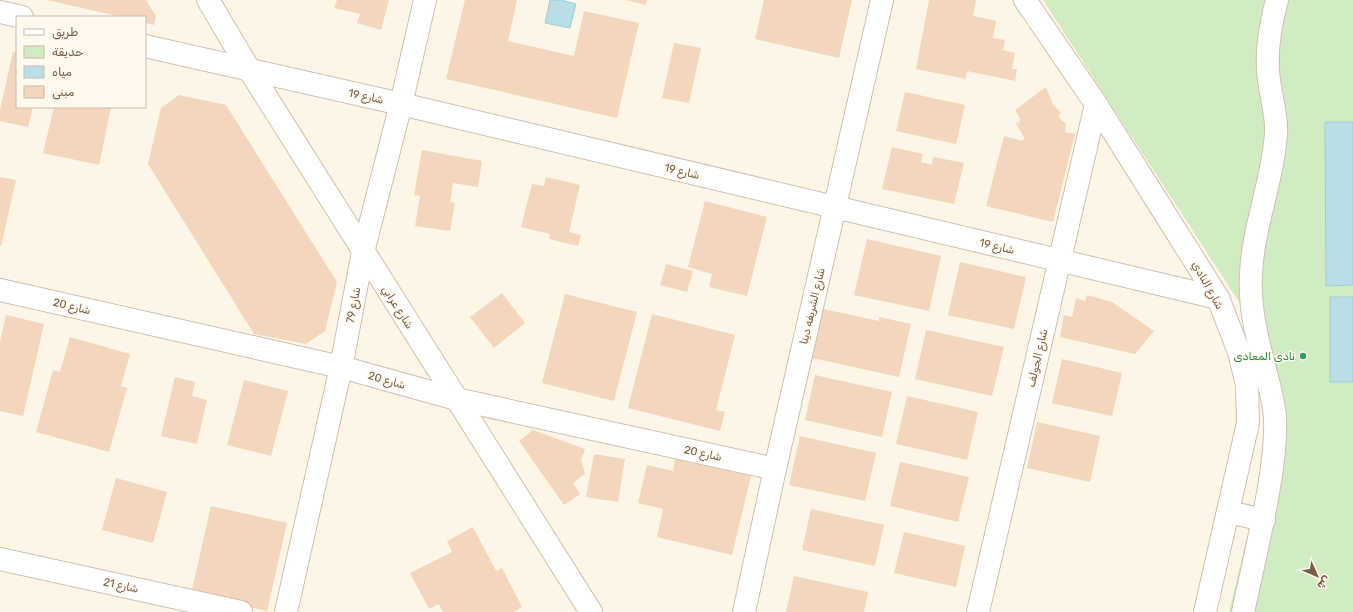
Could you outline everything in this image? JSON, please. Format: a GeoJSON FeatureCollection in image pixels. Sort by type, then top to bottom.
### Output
{"type":"FeatureCollection","features":[{"type":"Feature","properties":{"kind":"street","name":"شارع عرابي"},"geometry":{"type":"LineString","coordinates":[[208,0],[250,71],[363,252],[591,612]]}},
{"type":"Feature","properties":{"kind":"street","name":"شارع 79"},"geometry":{"type":"LineString","coordinates":[[286,612],[341,367],[363,252],[401,104],[425,0]]}},
{"type":"Feature","properties":{"kind":"street","name":"شارع الشريفه دينا"},"geometry":{"type":"LineString","coordinates":[[744,612],[775,469],[882,0]]}},
{"type":"Feature","properties":{"kind":"street","name":"شارع النادي"},"geometry":{"type":"LineString","coordinates":[[1025,0],[1096,104],[1218,298],[1239,352],[1246,385],[1248,423],[1205,612]]}},
{"type":"Feature","properties":{"kind":"street"},"geometry":{"type":"LineString","coordinates":[[1243,612],[1264,520],[1274,456],[1275,417],[1254,328],[1251,301],[1251,274],[1254,247],[1275,152],[1275,110],[1269,81],[1268,60],[1269,40],[1277,0]]}},
{"type":"Feature","properties":{"kind":"street"},"geometry":{"type":"LineString","coordinates":[[0,12],[18,16]]}},
{"type":"Feature","properties":{"kind":"street","name":"شارع 19"},"geometry":{"type":"LineString","coordinates":[[146,46],[401,104],[1218,298]]}},
{"type":"Feature","properties":{"kind":"street","name":"شارع الجولف"},"geometry":{"type":"LineString","coordinates":[[978,612],[1096,104]]}},
{"type":"Feature","properties":{"kind":"street","name":"شارع 20"},"geometry":{"type":"LineString","coordinates":[[0,290],[341,367],[456,399],[775,469]]}},
{"type":"Feature","properties":{"kind":"street"},"geometry":{"type":"LineString","coordinates":[[1228,512],[1264,520]]}},
{"type":"Feature","properties":{"kind":"street","name":"شارع 21"},"geometry":{"type":"LineString","coordinates":[[0,559],[241,612]]}},
{"type":"Feature","properties":{"kind":"green space","name":"نادى المعادى"},"geometry":{"type":"Polygon","coordinates":[[[1043,0],[1353,0],[1353,612],[1229,612],[1265,462],[1266,407],[1241,305],[1043,0]]]}},
{"type":"Feature","properties":{"kind":"water"},"geometry":{"type":"Polygon","coordinates":[[[550,0],[561,0],[576,4],[570,28],[545,23],[550,0]]]}},
{"type":"Feature","properties":{"kind":"water"},"geometry":{"type":"Polygon","coordinates":[[[1325,122],[1353,122],[1353,285],[1326,286],[1325,122]]]}},
{"type":"Feature","properties":{"kind":"water"},"geometry":{"type":"Polygon","coordinates":[[[1330,297],[1353,297],[1353,382],[1330,382],[1330,297]]]}},
{"type":"Feature","properties":{"kind":"building"},"geometry":{"type":"Polygon","coordinates":[[[48,0],[146,0],[156,16],[154,25],[146,23],[146,16],[117,16],[48,0]]]}},
{"type":"Feature","properties":{"kind":"building"},"geometry":{"type":"Polygon","coordinates":[[[337,0],[389,0],[381,30],[357,23],[360,14],[334,8],[337,0]]]}},
{"type":"Feature","properties":{"kind":"building"},"geometry":{"type":"Polygon","coordinates":[[[465,0],[517,0],[508,41],[574,56],[584,11],[639,23],[617,118],[446,79],[465,0]]]}},
{"type":"Feature","properties":{"kind":"building"},"geometry":{"type":"Polygon","coordinates":[[[626,0],[647,0],[646,5],[626,0]]]}},
{"type":"Feature","properties":{"kind":"building"},"geometry":{"type":"Polygon","coordinates":[[[764,0],[852,0],[839,58],[755,39],[764,0]]]}},
{"type":"Feature","properties":{"kind":"building"},"geometry":{"type":"Polygon","coordinates":[[[929,0],[976,0],[973,16],[996,21],[993,38],[1005,40],[1003,50],[1015,53],[1012,69],[1017,69],[1015,81],[967,71],[966,79],[916,69],[929,0]]]}},
{"type":"Feature","properties":{"kind":"building"},"geometry":{"type":"Polygon","coordinates":[[[674,43],[701,48],[689,103],[662,98],[674,43]]]}},
{"type":"Feature","properties":{"kind":"building"},"geometry":{"type":"Polygon","coordinates":[[[13,52],[16,53],[16,108],[33,108],[28,127],[0,121],[0,110],[13,52]]]}},
{"type":"Feature","properties":{"kind":"building"},"geometry":{"type":"Polygon","coordinates":[[[1046,87],[1053,104],[1061,113],[1058,115],[1060,119],[1066,124],[1065,132],[1075,134],[1053,222],[986,206],[1004,136],[1023,141],[1024,137],[1015,122],[1019,123],[1020,118],[1015,110],[1046,87]]]}},
{"type":"Feature","properties":{"kind":"building"},"geometry":{"type":"Polygon","coordinates":[[[905,92],[965,105],[956,144],[896,131],[905,92]]]}},
{"type":"Feature","properties":{"kind":"building"},"geometry":{"type":"Polygon","coordinates":[[[179,95],[226,105],[337,282],[325,331],[306,344],[254,334],[148,164],[161,108],[179,95]]]}},
{"type":"Feature","properties":{"kind":"building"},"geometry":{"type":"Polygon","coordinates":[[[54,108],[111,108],[99,165],[43,153],[54,108]]]}},
{"type":"Feature","properties":{"kind":"building"},"geometry":{"type":"Polygon","coordinates":[[[892,147],[923,154],[921,162],[932,165],[933,157],[964,163],[954,204],[882,189],[892,147]]]}},
{"type":"Feature","properties":{"kind":"building"},"geometry":{"type":"Polygon","coordinates":[[[422,150],[482,161],[478,187],[453,183],[450,202],[455,203],[450,231],[415,226],[420,196],[414,195],[422,150]]]}},
{"type":"Feature","properties":{"kind":"building"},"geometry":{"type":"Polygon","coordinates":[[[0,177],[16,180],[1,246],[0,246],[0,177]]]}},
{"type":"Feature","properties":{"kind":"building"},"geometry":{"type":"Polygon","coordinates":[[[546,177],[580,185],[569,232],[581,235],[578,246],[549,239],[550,234],[521,227],[532,184],[544,186],[546,177]]]}},
{"type":"Feature","properties":{"kind":"building"},"geometry":{"type":"Polygon","coordinates":[[[705,201],[767,217],[747,296],[709,287],[712,274],[688,267],[705,201]]]}},
{"type":"Feature","properties":{"kind":"building"},"geometry":{"type":"Polygon","coordinates":[[[867,239],[941,256],[929,311],[854,295],[867,239]]]}},
{"type":"Feature","properties":{"kind":"building"},"geometry":{"type":"Polygon","coordinates":[[[960,262],[1026,277],[1014,329],[948,315],[960,262]]]}},
{"type":"Feature","properties":{"kind":"building"},"geometry":{"type":"Polygon","coordinates":[[[666,264],[693,271],[687,292],[660,285],[666,264]]]}},
{"type":"Feature","properties":{"kind":"building"},"geometry":{"type":"Polygon","coordinates":[[[502,293],[525,323],[494,348],[470,317],[502,293]]]}},
{"type":"Feature","properties":{"kind":"building"},"geometry":{"type":"Polygon","coordinates":[[[565,294],[637,312],[614,401],[542,383],[565,294]]]}},
{"type":"Feature","properties":{"kind":"building"},"geometry":{"type":"Polygon","coordinates":[[[1087,295],[1112,302],[1154,331],[1135,354],[1060,337],[1064,315],[1072,317],[1076,298],[1085,301],[1087,295]]]}},
{"type":"Feature","properties":{"kind":"building"},"geometry":{"type":"Polygon","coordinates":[[[823,309],[879,321],[879,317],[911,324],[899,377],[812,358],[823,309]]]}},
{"type":"Feature","properties":{"kind":"building"},"geometry":{"type":"Polygon","coordinates":[[[652,314],[735,335],[716,410],[725,412],[720,431],[628,408],[652,314]]]}},
{"type":"Feature","properties":{"kind":"building"},"geometry":{"type":"Polygon","coordinates":[[[6,315],[44,324],[23,416],[0,411],[0,342],[6,315]]]}},
{"type":"Feature","properties":{"kind":"building"},"geometry":{"type":"Polygon","coordinates":[[[926,330],[1004,347],[992,396],[915,379],[926,330]]]}},
{"type":"Feature","properties":{"kind":"building"},"geometry":{"type":"Polygon","coordinates":[[[70,337],[130,354],[121,386],[127,388],[109,452],[36,432],[53,370],[60,372],[70,337]]]}},
{"type":"Feature","properties":{"kind":"building"},"geometry":{"type":"Polygon","coordinates":[[[1062,359],[1122,373],[1112,416],[1052,403],[1062,359]]]}},
{"type":"Feature","properties":{"kind":"building"},"geometry":{"type":"Polygon","coordinates":[[[815,375],[892,392],[882,437],[805,420],[815,375]]]}},
{"type":"Feature","properties":{"kind":"building"},"geometry":{"type":"Polygon","coordinates":[[[175,377],[195,382],[192,396],[207,400],[197,444],[161,436],[175,377]]]}},
{"type":"Feature","properties":{"kind":"building"},"geometry":{"type":"Polygon","coordinates":[[[244,380],[288,391],[271,456],[227,445],[244,380]]]}},
{"type":"Feature","properties":{"kind":"building"},"geometry":{"type":"Polygon","coordinates":[[[907,396],[978,412],[967,460],[896,444],[907,396]]]}},
{"type":"Feature","properties":{"kind":"building"},"geometry":{"type":"Polygon","coordinates":[[[1037,422],[1100,436],[1090,482],[1027,468],[1037,422]]]}},
{"type":"Feature","properties":{"kind":"building"},"geometry":{"type":"Polygon","coordinates":[[[533,430],[585,449],[581,460],[585,474],[573,483],[580,494],[564,505],[519,441],[533,430]]]}},
{"type":"Feature","properties":{"kind":"building"},"geometry":{"type":"Polygon","coordinates":[[[800,436],[876,453],[865,501],[789,485],[800,436]]]}},
{"type":"Feature","properties":{"kind":"building"},"geometry":{"type":"Polygon","coordinates":[[[594,454],[625,459],[618,502],[586,497],[594,454]]]}},
{"type":"Feature","properties":{"kind":"building"},"geometry":{"type":"Polygon","coordinates":[[[675,459],[751,476],[732,555],[657,537],[663,509],[638,503],[647,465],[673,471],[675,459]]]}},
{"type":"Feature","properties":{"kind":"building"},"geometry":{"type":"Polygon","coordinates":[[[900,462],[969,477],[958,522],[890,506],[900,462]]]}},
{"type":"Feature","properties":{"kind":"building"},"geometry":{"type":"Polygon","coordinates":[[[116,478],[167,492],[153,543],[102,530],[116,478]]]}},
{"type":"Feature","properties":{"kind":"building"},"geometry":{"type":"Polygon","coordinates":[[[211,506],[287,523],[267,611],[191,594],[211,506]]]}},
{"type":"Feature","properties":{"kind":"building"},"geometry":{"type":"Polygon","coordinates":[[[811,509],[884,525],[875,566],[802,550],[811,509]]]}},
{"type":"Feature","properties":{"kind":"building"},"geometry":{"type":"Polygon","coordinates":[[[473,527],[496,571],[502,568],[522,607],[513,612],[443,612],[439,604],[429,609],[410,573],[452,552],[447,541],[473,527]]]}},
{"type":"Feature","properties":{"kind":"building"},"geometry":{"type":"Polygon","coordinates":[[[904,532],[965,546],[956,587],[894,573],[904,532]]]}},
{"type":"Feature","properties":{"kind":"building"},"geometry":{"type":"Polygon","coordinates":[[[794,576],[868,592],[864,612],[786,612],[794,576]]]}},
{"type":"Feature","properties":{"kind":"place","name":"نادى المعادى"},"geometry":{"type":"Point","coordinates":[1303,356]}}]}
